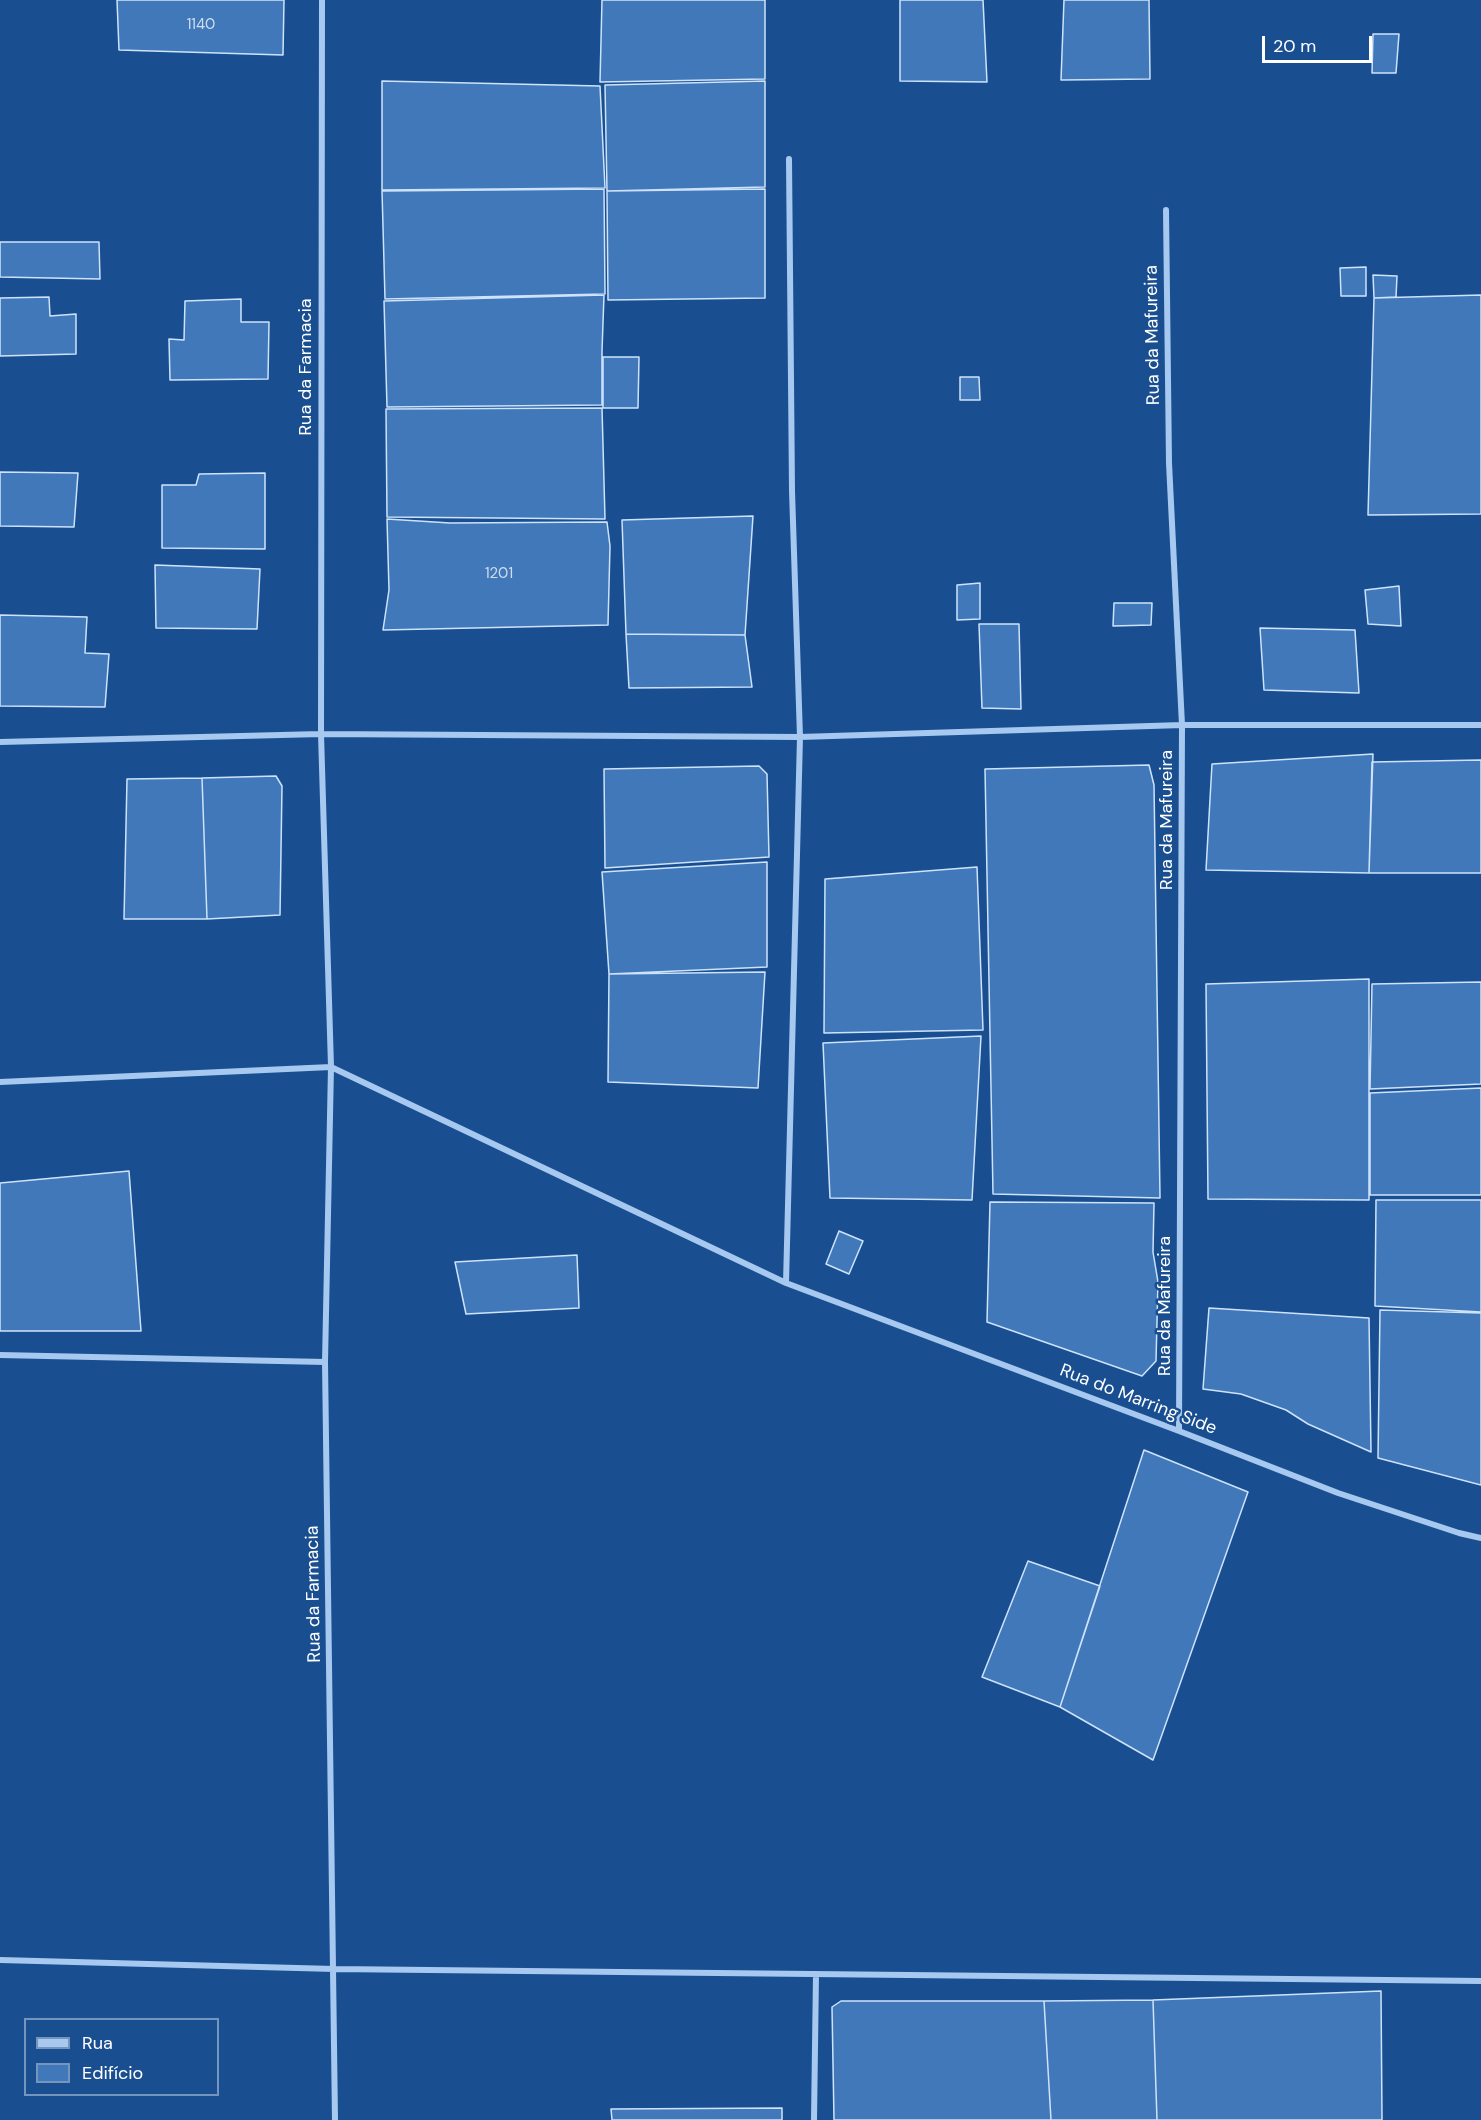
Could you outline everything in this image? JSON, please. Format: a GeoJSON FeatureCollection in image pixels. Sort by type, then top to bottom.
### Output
{"type":"FeatureCollection","features":[{"type":"Feature","properties":{"kind":"street","name":"Rua da Farmacia"},"geometry":{"type":"LineString","coordinates":[[322,0],[321,734],[331,1067],[325,1362],[335,2120]]}},
{"type":"Feature","properties":{"kind":"street"},"geometry":{"type":"LineString","coordinates":[[786,1283],[800,737],[792,491],[789,159]]}},
{"type":"Feature","properties":{"kind":"street","name":"Rua da Mafureira"},"geometry":{"type":"LineString","coordinates":[[1166,210],[1169,463],[1182,725],[1179,1431]]}},
{"type":"Feature","properties":{"kind":"street"},"geometry":{"type":"LineString","coordinates":[[0,742],[321,734],[800,737],[1182,725],[1481,725]]}},
{"type":"Feature","properties":{"kind":"street"},"geometry":{"type":"LineString","coordinates":[[0,1082],[331,1067]]}},
{"type":"Feature","properties":{"kind":"street","name":"Rua do Marring Side"},"geometry":{"type":"LineString","coordinates":[[331,1067],[786,1283],[1338,1493],[1459,1533],[1481,1538]]}},
{"type":"Feature","properties":{"kind":"street"},"geometry":{"type":"LineString","coordinates":[[0,1355],[325,1362]]}},
{"type":"Feature","properties":{"kind":"street"},"geometry":{"type":"LineString","coordinates":[[0,1960],[334,1969],[1481,1981]]}},
{"type":"Feature","properties":{"kind":"street"},"geometry":{"type":"LineString","coordinates":[[814,2120],[816,1974]]}},
{"type":"Feature","properties":{"kind":"building"},"geometry":{"type":"Polygon","coordinates":[[[117,0],[284,0],[283,55],[119,50],[117,0]]]}},
{"type":"Feature","properties":{"kind":"building"},"geometry":{"type":"Polygon","coordinates":[[[602,0],[765,0],[765,79],[600,82],[602,0]]]}},
{"type":"Feature","properties":{"kind":"building"},"geometry":{"type":"Polygon","coordinates":[[[900,0],[983,0],[987,82],[900,81],[900,0]]]}},
{"type":"Feature","properties":{"kind":"building"},"geometry":{"type":"Polygon","coordinates":[[[1064,0],[1149,0],[1150,79],[1061,80],[1064,0]]]}},
{"type":"Feature","properties":{"kind":"building"},"geometry":{"type":"Polygon","coordinates":[[[1373,34],[1399,34],[1396,73],[1372,73],[1373,34]]]}},
{"type":"Feature","properties":{"kind":"building"},"geometry":{"type":"Polygon","coordinates":[[[382,81],[600,86],[605,188],[382,190],[382,81]]]}},
{"type":"Feature","properties":{"kind":"building"},"geometry":{"type":"Polygon","coordinates":[[[765,81],[765,187],[607,191],[605,85],[765,81]]]}},
{"type":"Feature","properties":{"kind":"building"},"geometry":{"type":"Polygon","coordinates":[[[604,189],[605,294],[385,299],[382,191],[604,189]]]}},
{"type":"Feature","properties":{"kind":"building"},"geometry":{"type":"Polygon","coordinates":[[[765,189],[765,298],[608,300],[607,191],[765,189]]]}},
{"type":"Feature","properties":{"kind":"building"},"geometry":{"type":"Polygon","coordinates":[[[0,242],[99,242],[100,279],[0,277],[0,242]]]}},
{"type":"Feature","properties":{"kind":"building"},"geometry":{"type":"Polygon","coordinates":[[[1366,267],[1366,296],[1341,296],[1340,268],[1366,267]]]}},
{"type":"Feature","properties":{"kind":"building"},"geometry":{"type":"Polygon","coordinates":[[[1373,275],[1397,276],[1396,297],[1374,298],[1373,275]]]}},
{"type":"Feature","properties":{"kind":"building"},"geometry":{"type":"Polygon","coordinates":[[[604,295],[602,405],[387,407],[384,301],[604,295]]]}},
{"type":"Feature","properties":{"kind":"building"},"geometry":{"type":"Polygon","coordinates":[[[1481,295],[1481,514],[1368,515],[1374,298],[1481,295]]]}},
{"type":"Feature","properties":{"kind":"building"},"geometry":{"type":"Polygon","coordinates":[[[49,297],[50,316],[76,314],[76,354],[0,356],[0,298],[49,297]]]}},
{"type":"Feature","properties":{"kind":"building"},"geometry":{"type":"Polygon","coordinates":[[[241,299],[241,322],[269,322],[268,379],[170,380],[169,339],[184,340],[185,301],[241,299]]]}},
{"type":"Feature","properties":{"kind":"building"},"geometry":{"type":"Polygon","coordinates":[[[603,357],[639,357],[638,408],[603,408],[603,357]]]}},
{"type":"Feature","properties":{"kind":"building"},"geometry":{"type":"Polygon","coordinates":[[[960,377],[979,377],[980,400],[960,400],[960,377]]]}},
{"type":"Feature","properties":{"kind":"building"},"geometry":{"type":"Polygon","coordinates":[[[602,408],[605,519],[387,517],[386,409],[602,408]]]}},
{"type":"Feature","properties":{"kind":"building"},"geometry":{"type":"Polygon","coordinates":[[[0,472],[78,473],[74,527],[0,526],[0,472]]]}},
{"type":"Feature","properties":{"kind":"building"},"geometry":{"type":"Polygon","coordinates":[[[265,473],[265,549],[162,548],[162,485],[196,485],[199,474],[265,473]]]}},
{"type":"Feature","properties":{"kind":"building"},"geometry":{"type":"Polygon","coordinates":[[[753,516],[745,635],[626,634],[622,520],[753,516]]]}},
{"type":"Feature","properties":{"kind":"building"},"geometry":{"type":"Polygon","coordinates":[[[387,519],[450,523],[607,522],[610,546],[608,625],[383,630],[389,590],[387,519]]]}},
{"type":"Feature","properties":{"kind":"building"},"geometry":{"type":"Polygon","coordinates":[[[155,565],[260,569],[257,629],[156,628],[155,565]]]}},
{"type":"Feature","properties":{"kind":"building"},"geometry":{"type":"Polygon","coordinates":[[[980,583],[980,619],[957,620],[957,585],[980,583]]]}},
{"type":"Feature","properties":{"kind":"building"},"geometry":{"type":"Polygon","coordinates":[[[1399,586],[1401,626],[1368,624],[1365,590],[1399,586]]]}},
{"type":"Feature","properties":{"kind":"building"},"geometry":{"type":"Polygon","coordinates":[[[1114,603],[1152,603],[1151,625],[1113,626],[1114,603]]]}},
{"type":"Feature","properties":{"kind":"building"},"geometry":{"type":"Polygon","coordinates":[[[0,615],[87,617],[85,653],[109,654],[105,707],[0,706],[0,615]]]}},
{"type":"Feature","properties":{"kind":"building"},"geometry":{"type":"Polygon","coordinates":[[[979,624],[1019,624],[1021,709],[982,708],[979,624]]]}},
{"type":"Feature","properties":{"kind":"building"},"geometry":{"type":"Polygon","coordinates":[[[1260,628],[1355,630],[1359,693],[1264,690],[1260,628]]]}},
{"type":"Feature","properties":{"kind":"building"},"geometry":{"type":"Polygon","coordinates":[[[626,634],[745,635],[752,687],[629,688],[626,634]]]}},
{"type":"Feature","properties":{"kind":"building"},"geometry":{"type":"Polygon","coordinates":[[[1373,754],[1369,873],[1206,870],[1212,764],[1373,754]]]}},
{"type":"Feature","properties":{"kind":"building"},"geometry":{"type":"Polygon","coordinates":[[[1481,760],[1481,873],[1369,873],[1372,762],[1481,760]]]}},
{"type":"Feature","properties":{"kind":"building"},"geometry":{"type":"Polygon","coordinates":[[[1149,765],[1154,785],[1160,1198],[993,1194],[985,769],[1149,765]]]}},
{"type":"Feature","properties":{"kind":"building"},"geometry":{"type":"Polygon","coordinates":[[[759,766],[767,774],[769,857],[605,868],[604,769],[759,766]]]}},
{"type":"Feature","properties":{"kind":"building"},"geometry":{"type":"Polygon","coordinates":[[[276,776],[282,786],[280,915],[207,919],[202,778],[276,776]]]}},
{"type":"Feature","properties":{"kind":"building"},"geometry":{"type":"Polygon","coordinates":[[[202,778],[207,919],[124,919],[127,779],[202,778]]]}},
{"type":"Feature","properties":{"kind":"building"},"geometry":{"type":"Polygon","coordinates":[[[767,862],[767,967],[609,974],[602,872],[767,862]]]}},
{"type":"Feature","properties":{"kind":"building"},"geometry":{"type":"Polygon","coordinates":[[[977,867],[983,1030],[824,1033],[825,879],[977,867]]]}},
{"type":"Feature","properties":{"kind":"building"},"geometry":{"type":"Polygon","coordinates":[[[765,972],[758,1088],[608,1082],[609,974],[765,972]]]}},
{"type":"Feature","properties":{"kind":"building"},"geometry":{"type":"Polygon","coordinates":[[[1369,979],[1369,1200],[1208,1199],[1206,984],[1369,979]]]}},
{"type":"Feature","properties":{"kind":"building"},"geometry":{"type":"Polygon","coordinates":[[[1481,982],[1481,1084],[1370,1089],[1372,984],[1481,982]]]}},
{"type":"Feature","properties":{"kind":"building"},"geometry":{"type":"Polygon","coordinates":[[[981,1036],[972,1200],[830,1198],[823,1043],[981,1036]]]}},
{"type":"Feature","properties":{"kind":"building"},"geometry":{"type":"Polygon","coordinates":[[[1481,1088],[1481,1195],[1370,1195],[1370,1093],[1481,1088]]]}},
{"type":"Feature","properties":{"kind":"building"},"geometry":{"type":"Polygon","coordinates":[[[129,1171],[141,1331],[0,1331],[0,1183],[129,1171]]]}},
{"type":"Feature","properties":{"kind":"building"},"geometry":{"type":"Polygon","coordinates":[[[1376,1200],[1481,1200],[1481,1312],[1375,1306],[1376,1200]]]}},
{"type":"Feature","properties":{"kind":"building"},"geometry":{"type":"Polygon","coordinates":[[[990,1202],[1154,1203],[1153,1252],[1158,1282],[1156,1361],[1142,1376],[987,1322],[990,1202]]]}},
{"type":"Feature","properties":{"kind":"building"},"geometry":{"type":"Polygon","coordinates":[[[839,1231],[863,1241],[849,1274],[826,1264],[839,1231]]]}},
{"type":"Feature","properties":{"kind":"building"},"geometry":{"type":"Polygon","coordinates":[[[577,1255],[579,1308],[466,1314],[455,1262],[577,1255]]]}},
{"type":"Feature","properties":{"kind":"building"},"geometry":{"type":"Polygon","coordinates":[[[1209,1308],[1369,1318],[1371,1452],[1308,1424],[1286,1410],[1241,1394],[1203,1389],[1209,1308]]]}},
{"type":"Feature","properties":{"kind":"building"},"geometry":{"type":"Polygon","coordinates":[[[1380,1310],[1481,1313],[1481,1485],[1378,1458],[1380,1310]]]}},
{"type":"Feature","properties":{"kind":"building"},"geometry":{"type":"Polygon","coordinates":[[[1144,1450],[1248,1492],[1153,1760],[1060,1707],[1144,1450]]]}},
{"type":"Feature","properties":{"kind":"building"},"geometry":{"type":"Polygon","coordinates":[[[1028,1561],[1100,1586],[1060,1707],[982,1677],[1028,1561]]]}},
{"type":"Feature","properties":{"kind":"building"},"geometry":{"type":"Polygon","coordinates":[[[1381,1991],[1382,2120],[1157,2120],[1153,2000],[1381,1991]]]}},
{"type":"Feature","properties":{"kind":"building"},"geometry":{"type":"Polygon","coordinates":[[[1153,2000],[1157,2120],[1051,2120],[1044,2001],[1153,2000]]]}},
{"type":"Feature","properties":{"kind":"building"},"geometry":{"type":"Polygon","coordinates":[[[841,2001],[1044,2001],[1051,2120],[834,2120],[832,2007],[841,2001]]]}},
{"type":"Feature","properties":{"kind":"building"},"geometry":{"type":"Polygon","coordinates":[[[782,2108],[782,2120],[612,2120],[611,2109],[782,2108]]]}}]}
